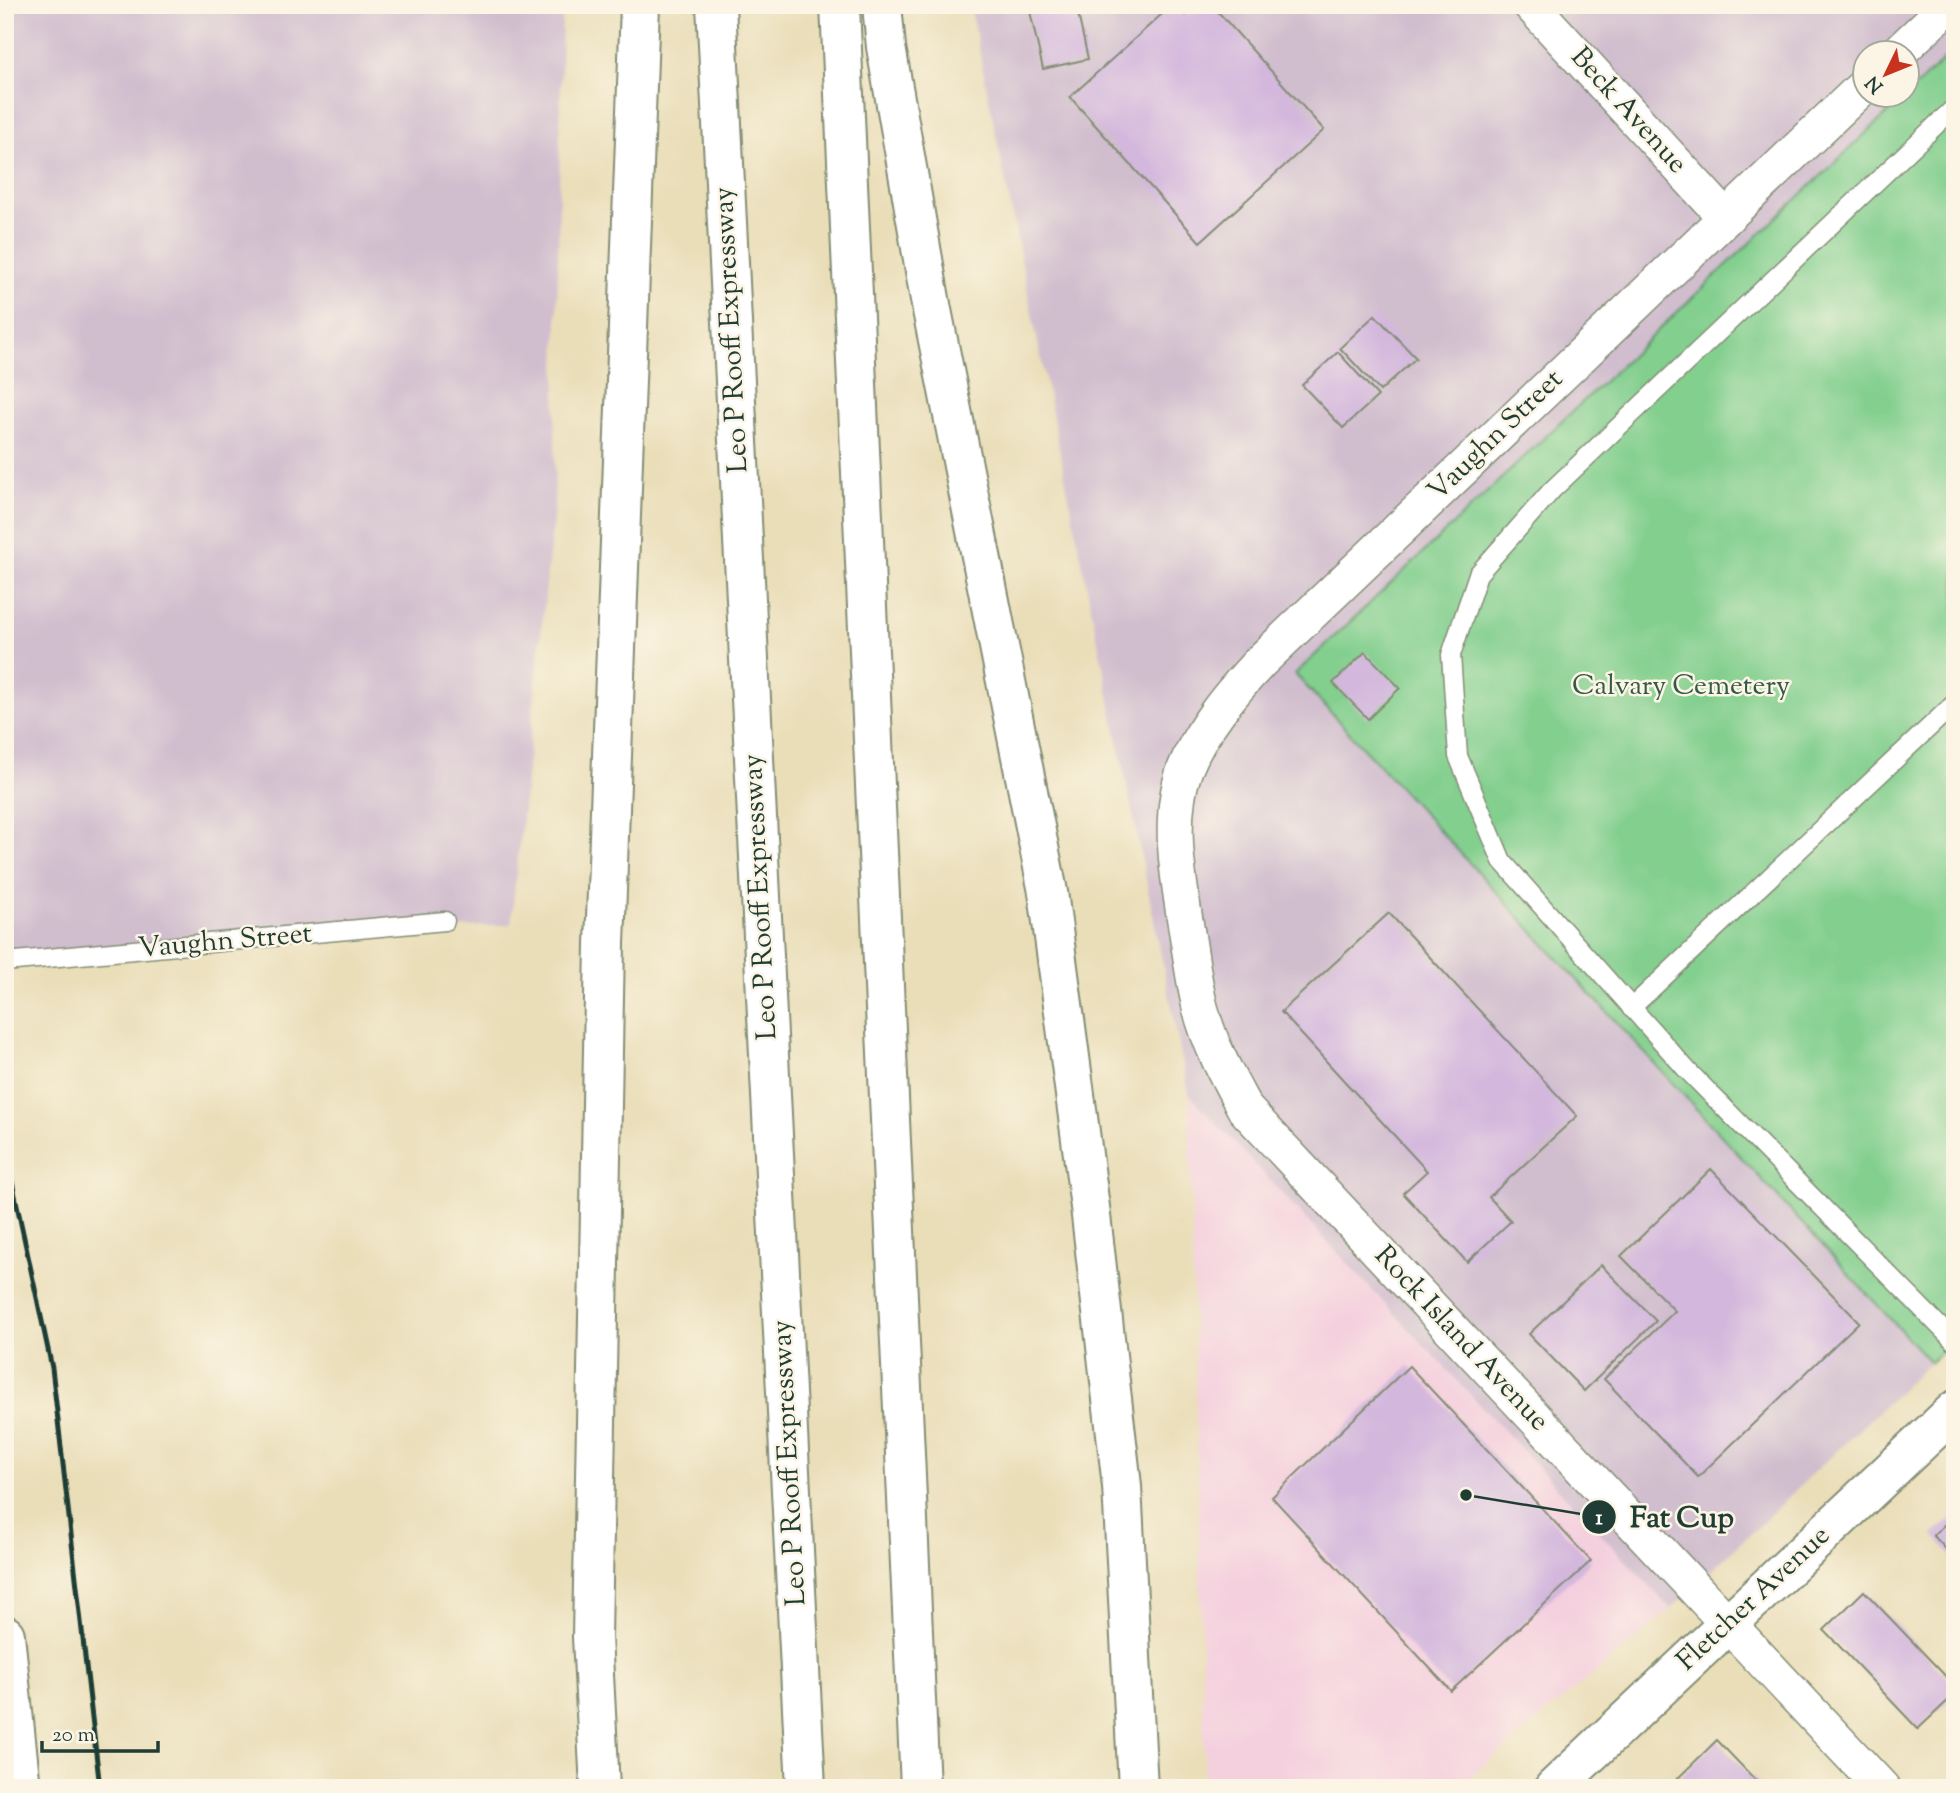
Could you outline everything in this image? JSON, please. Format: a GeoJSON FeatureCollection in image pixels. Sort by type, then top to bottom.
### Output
{"type":"FeatureCollection","features":[{"type":"Feature","properties":{"kind":"main road"},"geometry":{"type":"LineString","coordinates":[[600,1788],[592,1637],[605,944],[640,5]]}},
{"type":"Feature","properties":{"kind":"main road","name":"Leo P Rooff Expressway"},"geometry":{"type":"LineString","coordinates":[[716,5],[806,1788]]}},
{"type":"Feature","properties":{"kind":"main road"},"geometry":{"type":"LineString","coordinates":[[840,5],[920,1788]]}},
{"type":"Feature","properties":{"kind":"main road"},"geometry":{"type":"LineString","coordinates":[[882,5],[886,47],[931,306],[1048,892],[1090,1207],[1122,1486],[1138,1788]]}},
{"type":"Feature","properties":{"kind":"main road","name":"Fletcher Avenue"},"geometry":{"type":"LineString","coordinates":[[1554,1788],[1955,1410]]}},
{"type":"Feature","properties":{"kind":"main road"},"geometry":{"type":"LineString","coordinates":[[5,1635],[21,1788]]}},
{"type":"Feature","properties":{"kind":"street","name":"Beck Avenue"},"geometry":{"type":"LineString","coordinates":[[1531,5],[1725,217]]}},
{"type":"Feature","properties":{"kind":"street"},"geometry":{"type":"LineString","coordinates":[[1914,38],[1949,5]]}},
{"type":"Feature","properties":{"kind":"street","name":"Vaughn Street"},"geometry":{"type":"LineString","coordinates":[[1175,820],[1184,772],[1203,731],[1227,697],[1261,661],[1852,97]]}},
{"type":"Feature","properties":{"kind":"street","name":"Rock Island Avenue"},"geometry":{"type":"LineString","coordinates":[[1175,820],[1178,875],[1200,1008],[1220,1062],[1245,1109],[1882,1788]]}},
{"type":"Feature","properties":{"kind":"lane"},"geometry":{"type":"LineString","coordinates":[[1955,107],[1552,489],[1478,574],[1451,655],[1458,756],[1502,861],[1687,1070],[1955,1342]]}},
{"type":"Feature","properties":{"kind":"lane"},"geometry":{"type":"LineString","coordinates":[[1631,1008],[1955,703]]}},
{"type":"Feature","properties":{"kind":"lane","name":"Vaughn Street"},"geometry":{"type":"LineString","coordinates":[[5,962],[445,921]]}},
{"type":"Feature","properties":{"kind":"shaded area"},"geometry":{"type":"Polygon","coordinates":[[[5,5],[562,5],[554,508],[511,924],[5,963],[5,5]]]}},
{"type":"Feature","properties":{"kind":"shaded area"},"geometry":{"type":"Polygon","coordinates":[[[970,5],[1955,5],[1955,49],[1922,81],[1922,38],[1852,38],[1852,108],[1893,108],[1296,674],[1930,1362],[1671,1609],[1189,1094],[970,5]]]}},
{"type":"Feature","properties":{"kind":"shaded area"},"geometry":{"type":"Polygon","coordinates":[[[1189,1094],[1671,1609],[1470,1777],[1446,1788],[1205,1788],[1189,1094]]]}},
{"type":"Feature","properties":{"kind":"green space","name":"Calvary Cemetery"},"geometry":{"type":"Polygon","coordinates":[[[1955,49],[1955,1340],[1930,1362],[1295,674],[1893,108],[1922,108],[1922,80],[1955,49]]]}},
{"type":"Feature","properties":{"kind":"building"},"geometry":{"type":"Polygon","coordinates":[[[1076,5],[1088,59],[1043,69],[1029,7],[1076,5]]]}},
{"type":"Feature","properties":{"kind":"building"},"geometry":{"type":"Polygon","coordinates":[[[1172,5],[1176,5],[1185,15],[1197,5],[1212,5],[1324,130],[1200,242],[1070,97],[1172,5]]]}},
{"type":"Feature","properties":{"kind":"building"},"geometry":{"type":"Polygon","coordinates":[[[1375,315],[1416,358],[1380,391],[1340,348],[1375,315]]]}},
{"type":"Feature","properties":{"kind":"building"},"geometry":{"type":"Polygon","coordinates":[[[1338,352],[1378,396],[1343,428],[1302,385],[1338,352]]]}},
{"type":"Feature","properties":{"kind":"building"},"geometry":{"type":"Polygon","coordinates":[[[1365,652],[1400,688],[1368,719],[1333,683],[1365,652]]]}},
{"type":"Feature","properties":{"kind":"building"},"geometry":{"type":"Polygon","coordinates":[[[1389,913],[1577,1116],[1489,1197],[1511,1221],[1467,1262],[1403,1193],[1427,1171],[1281,1012],[1389,913]]]}},
{"type":"Feature","properties":{"kind":"building"},"geometry":{"type":"Polygon","coordinates":[[[1711,1169],[1859,1322],[1698,1477],[1604,1379],[1675,1311],[1621,1256],[1711,1169]]]}},
{"type":"Feature","properties":{"kind":"building"},"geometry":{"type":"Polygon","coordinates":[[[1601,1265],[1656,1321],[1584,1391],[1529,1334],[1601,1265]]]}},
{"type":"Feature","properties":{"kind":"building"},"geometry":{"type":"Polygon","coordinates":[[[1409,1366],[1591,1561],[1451,1691],[1272,1497],[1409,1366]]]}},
{"type":"Feature","properties":{"kind":"building"},"geometry":{"type":"Polygon","coordinates":[[[1955,1515],[1955,1559],[1933,1535],[1955,1515]]]}},
{"type":"Feature","properties":{"kind":"building"},"geometry":{"type":"Polygon","coordinates":[[[1864,1591],[1955,1686],[1955,1694],[1918,1729],[1824,1630],[1864,1591]]]}},
{"type":"Feature","properties":{"kind":"building"},"geometry":{"type":"Polygon","coordinates":[[[1717,1740],[1763,1788],[1668,1788],[1717,1740]]]}},
{"type":"Feature","properties":{"kind":"railway"},"geometry":{"type":"LineString","coordinates":[[5,1149],[52,1368],[100,1788]]}},
{"type":"Feature","properties":{"kind":"place","name":"Fat Cup"},"geometry":{"type":"Point","coordinates":[1466,1495]}}]}
